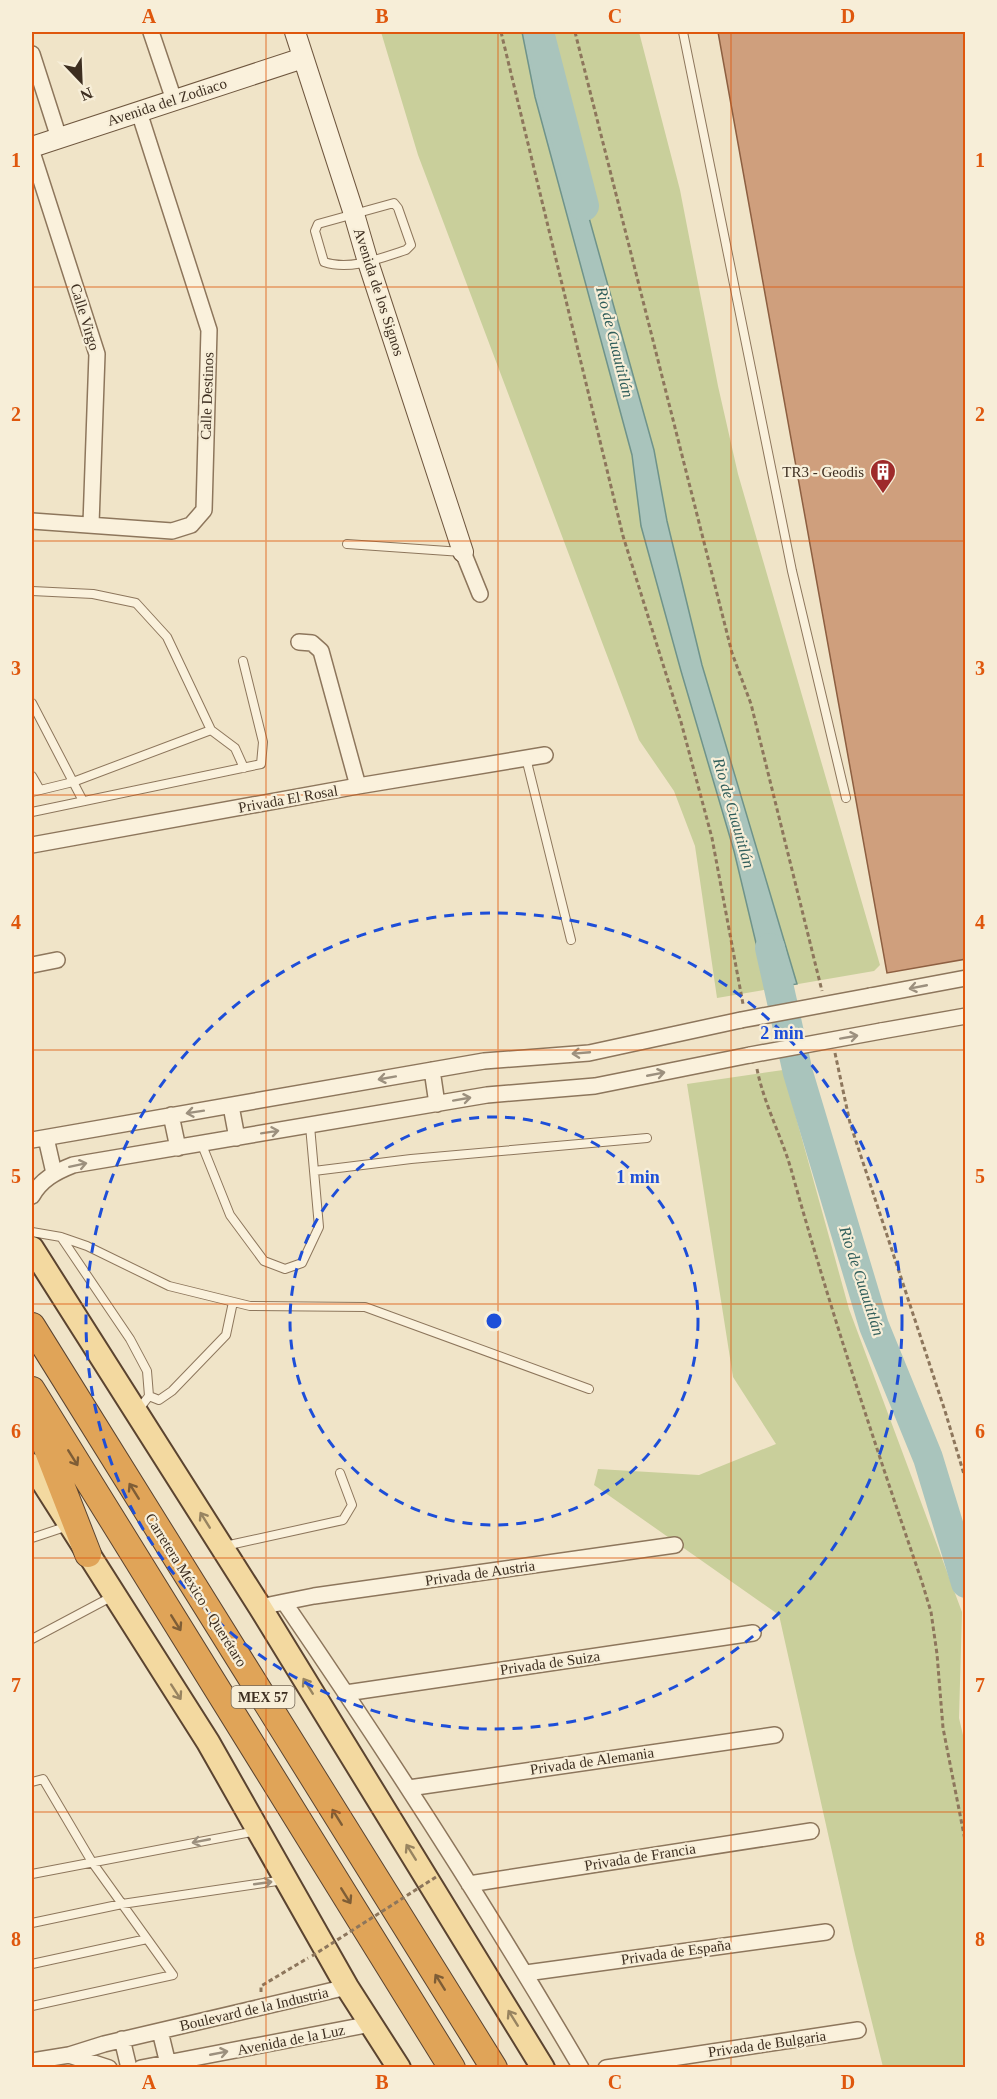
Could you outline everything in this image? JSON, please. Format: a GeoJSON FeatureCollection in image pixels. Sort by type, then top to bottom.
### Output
{"type":"FeatureCollection","features":[{"type":"Feature","properties":{"kind":"highway","name":"Carretera México - Querétaro"},"geometry":{"type":"LineString","coordinates":[[32,1326],[494,2067]]}},
{"type":"Feature","properties":{"kind":"highway","name":"MEX 57"},"geometry":{"type":"LineString","coordinates":[[32,1390],[452,2067]]}},
{"type":"Feature","properties":{"kind":"highway"},"geometry":{"type":"LineString","coordinates":[[32,1409],[88,1554]]}},
{"type":"Feature","properties":{"kind":"main road"},"geometry":{"type":"LineString","coordinates":[[32,1248],[143,1404],[222,1547],[543,2067]]}},
{"type":"Feature","properties":{"kind":"main road"},"geometry":{"type":"LineString","coordinates":[[32,1466],[208,1742],[347,1987],[399,2067]]}},
{"type":"Feature","properties":{"kind":"street"},"geometry":{"type":"LineString","coordinates":[[151,32],[174,100]]}},
{"type":"Feature","properties":{"kind":"street","name":"Avenida de los Signos"},"geometry":{"type":"LineString","coordinates":[[295,32],[464,552]]}},
{"type":"Feature","properties":{"kind":"street"},"geometry":{"type":"LineString","coordinates":[[32,54],[59,138]]}},
{"type":"Feature","properties":{"kind":"street","name":"Avenida del Zodiaco"},"geometry":{"type":"LineString","coordinates":[[32,147],[303,58]]}},
{"type":"Feature","properties":{"kind":"street","name":"Calle Destinos"},"geometry":{"type":"LineString","coordinates":[[32,521],[172,531],[191,525],[204,510],[209,330],[139,112]]}},
{"type":"Feature","properties":{"kind":"street","name":"Calle Virgo"},"geometry":{"type":"LineString","coordinates":[[32,152],[97,354],[91,524]]}},
{"type":"Feature","properties":{"kind":"street"},"geometry":{"type":"LineString","coordinates":[[464,552],[480,594]]}},
{"type":"Feature","properties":{"kind":"street"},"geometry":{"type":"LineString","coordinates":[[299,642],[312,643],[321,651],[358,786]]}},
{"type":"Feature","properties":{"kind":"street","name":"Privada El Rosal"},"geometry":{"type":"LineString","coordinates":[[32,845],[545,755]]}},
{"type":"Feature","properties":{"kind":"street"},"geometry":{"type":"LineString","coordinates":[[32,965],[57,960]]}},
{"type":"Feature","properties":{"kind":"street"},"geometry":{"type":"LineString","coordinates":[[54,1173],[39,1139],[484,1061],[589,1053],[743,1017],[966,978]]}},
{"type":"Feature","properties":{"kind":"street"},"geometry":{"type":"LineString","coordinates":[[32,1196],[37,1187],[54,1173],[73,1165],[487,1095],[595,1086],[753,1059],[881,1031],[966,1016]]}},
{"type":"Feature","properties":{"kind":"street"},"geometry":{"type":"LineString","coordinates":[[432,1070],[437,1104]]}},
{"type":"Feature","properties":{"kind":"street"},"geometry":{"type":"LineString","coordinates":[[231,1106],[237,1138]]}},
{"type":"Feature","properties":{"kind":"street"},"geometry":{"type":"LineString","coordinates":[[171,1115],[178,1148]]}},
{"type":"Feature","properties":{"kind":"street","name":"Privada de Austria"},"geometry":{"type":"LineString","coordinates":[[260,1607],[314,1596],[675,1545]]}},
{"type":"Feature","properties":{"kind":"street"},"geometry":{"type":"LineString","coordinates":[[284,1602],[409,1788],[526,1973],[581,2067]]}},
{"type":"Feature","properties":{"kind":"street","name":"Privada de Suiza"},"geometry":{"type":"LineString","coordinates":[[346,1692],[753,1633]]}},
{"type":"Feature","properties":{"kind":"street","name":"Privada de Alemania"},"geometry":{"type":"LineString","coordinates":[[409,1788],[775,1734]]}},
{"type":"Feature","properties":{"kind":"street","name":"Privada de Francia"},"geometry":{"type":"LineString","coordinates":[[470,1884],[811,1831]]}},
{"type":"Feature","properties":{"kind":"street","name":"Privada de España"},"geometry":{"type":"LineString","coordinates":[[526,1973],[826,1932]]}},
{"type":"Feature","properties":{"kind":"street","name":"Boulevard de la Industria"},"geometry":{"type":"LineString","coordinates":[[122,2039],[347,1987]]}},
{"type":"Feature","properties":{"kind":"street","name":"Avenida de la Luz"},"geometry":{"type":"LineString","coordinates":[[141,2067],[168,2065],[371,2025]]}},
{"type":"Feature","properties":{"kind":"street","name":"Privada de Bulgaria"},"geometry":{"type":"LineString","coordinates":[[606,2067],[858,2030]]}},
{"type":"Feature","properties":{"kind":"street","name":"Boulevard de la Industria"},"geometry":{"type":"LineString","coordinates":[[160,2031],[168,2065]]}},
{"type":"Feature","properties":{"kind":"street"},"geometry":{"type":"LineString","coordinates":[[32,2061],[69,2055],[122,2039],[129,2067]]}},
{"type":"Feature","properties":{"kind":"street"},"geometry":{"type":"LineString","coordinates":[[69,2055],[109,2067]]}},
{"type":"Feature","properties":{"kind":"lane"},"geometry":{"type":"LineString","coordinates":[[683,32],[792,571],[846,798]]}},
{"type":"Feature","properties":{"kind":"lane"},"geometry":{"type":"LineString","coordinates":[[394,203],[398,208],[411,245],[406,250],[368,262],[332,265],[324,262],[315,231],[318,224],[394,203]]}},
{"type":"Feature","properties":{"kind":"lane"},"geometry":{"type":"LineString","coordinates":[[347,544],[464,552]]}},
{"type":"Feature","properties":{"kind":"lane"},"geometry":{"type":"LineString","coordinates":[[32,591],[93,594],[136,603],[167,637],[211,730],[234,748],[244,768]]}},
{"type":"Feature","properties":{"kind":"lane"},"geometry":{"type":"LineString","coordinates":[[32,812],[261,764],[263,742],[243,661]]}},
{"type":"Feature","properties":{"kind":"lane"},"geometry":{"type":"LineString","coordinates":[[32,704],[83,801]]}},
{"type":"Feature","properties":{"kind":"lane"},"geometry":{"type":"LineString","coordinates":[[32,792],[74,782],[211,730]]}},
{"type":"Feature","properties":{"kind":"lane"},"geometry":{"type":"LineString","coordinates":[[526,758],[572,940]]}},
{"type":"Feature","properties":{"kind":"lane"},"geometry":{"type":"LineString","coordinates":[[32,776],[40,790]]}},
{"type":"Feature","properties":{"kind":"lane"},"geometry":{"type":"LineString","coordinates":[[202,1145],[230,1215],[264,1261],[285,1269],[303,1263],[319,1227],[310,1126]]}},
{"type":"Feature","properties":{"kind":"lane"},"geometry":{"type":"LineString","coordinates":[[314,1171],[411,1159],[647,1138]]}},
{"type":"Feature","properties":{"kind":"lane"},"geometry":{"type":"LineString","coordinates":[[32,1232],[61,1237],[87,1246],[169,1286],[250,1306],[365,1307],[589,1389]]}},
{"type":"Feature","properties":{"kind":"lane"},"geometry":{"type":"LineString","coordinates":[[61,1237],[130,1339],[147,1371],[143,1404],[159,1401],[172,1391],[226,1335],[233,1302]]}},
{"type":"Feature","properties":{"kind":"lane"},"geometry":{"type":"LineString","coordinates":[[222,1547],[343,1520],[352,1505],[340,1473]]}},
{"type":"Feature","properties":{"kind":"lane"},"geometry":{"type":"LineString","coordinates":[[32,1538],[70,1526]]}},
{"type":"Feature","properties":{"kind":"lane"},"geometry":{"type":"LineString","coordinates":[[32,1639],[114,1596]]}},
{"type":"Feature","properties":{"kind":"lane"},"geometry":{"type":"LineString","coordinates":[[32,1782],[43,1779],[92,1862],[173,1975],[32,2006]]}},
{"type":"Feature","properties":{"kind":"lane"},"geometry":{"type":"LineString","coordinates":[[32,1874],[258,1830]]}},
{"type":"Feature","properties":{"kind":"lane"},"geometry":{"type":"LineString","coordinates":[[32,1923],[122,1904],[286,1880]]}},
{"type":"Feature","properties":{"kind":"lane"},"geometry":{"type":"LineString","coordinates":[[32,1964],[147,1939]]}},
{"type":"Feature","properties":{"kind":"path"},"geometry":{"type":"LineString","coordinates":[[501,32],[623,536],[681,722],[712,838],[743,1017]]}},
{"type":"Feature","properties":{"kind":"path"},"geometry":{"type":"LineString","coordinates":[[575,32],[732,653],[751,704],[824,1000]]}},
{"type":"Feature","properties":{"kind":"path"},"geometry":{"type":"LineString","coordinates":[[833,1045],[850,1123],[966,1481]]}},
{"type":"Feature","properties":{"kind":"path"},"geometry":{"type":"LineString","coordinates":[[753,1059],[760,1085],[788,1161],[861,1405],[931,1612],[943,1728],[966,1845]]}},
{"type":"Feature","properties":{"kind":"path"},"geometry":{"type":"LineString","coordinates":[[261,1986],[436,1877]]}},
{"type":"Feature","properties":{"kind":"green space"},"geometry":{"type":"Polygon","coordinates":[[[381,32],[639,32],[680,190],[718,386],[738,474],[880,965],[874,971],[717,998],[695,846],[674,791],[639,740],[418,155],[381,32]]]}},
{"type":"Feature","properties":{"kind":"green space"},"geometry":{"type":"Polygon","coordinates":[[[783,1070],[849,1309],[962,1612],[959,1718],[966,1748],[965,2067],[883,2067],[854,1950],[779,1615],[594,1485],[598,1469],[699,1475],[776,1444],[733,1377],[687,1084],[783,1070]]]}},
{"type":"Feature","properties":{"kind":"water"},"geometry":{"type":"Polygon","coordinates":[[[522,32],[542,32],[553,89],[654,450],[667,521],[702,665],[797,984],[767,989],[734,851],[641,526],[632,455],[535,97],[522,32]]]}},
{"type":"Feature","properties":{"kind":"building","name":"TR3 - Geodis"},"geometry":{"type":"Polygon","coordinates":[[[718,32],[966,32],[966,959],[887,973],[718,32]]]}},
{"type":"Feature","properties":{"kind":"waterway","name":"Rio de Cuautitlán"},"geometry":{"type":"LineString","coordinates":[[539,32],[584,206]]}},
{"type":"Feature","properties":{"kind":"waterway","name":"Rio de Cuautitlán"},"geometry":{"type":"LineString","coordinates":[[770,948],[798,1073],[874,1326],[928,1458],[966,1583]]}},
{"type":"Feature","properties":{"kind":"place","name":"TR3 - Geodis"},"geometry":{"type":"Point","coordinates":[883,495]}}]}
